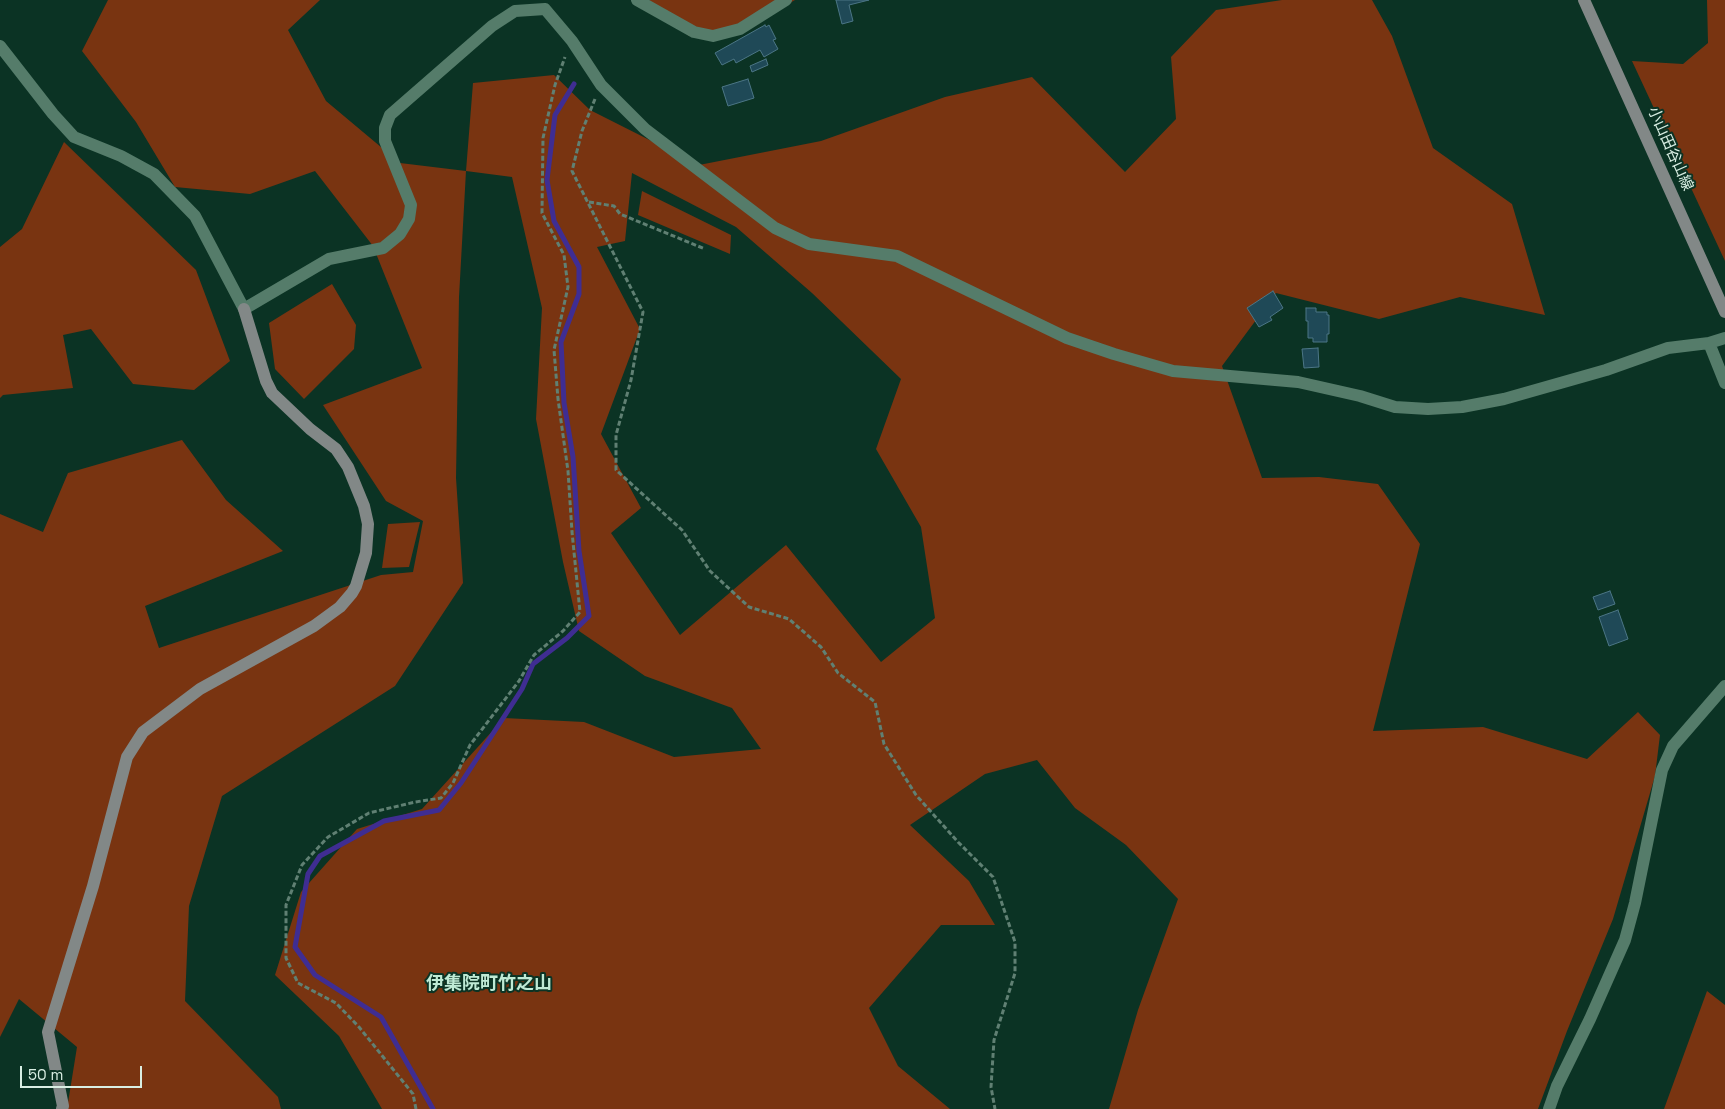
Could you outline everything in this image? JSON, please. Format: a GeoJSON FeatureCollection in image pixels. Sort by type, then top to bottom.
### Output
{"type":"FeatureCollection","features":[{"type":"Feature","properties":{"kind":"street"},"geometry":{"type":"LineString","coordinates":[[637,0],[694,32],[713,36],[740,29],[786,0]]}},
{"type":"Feature","properties":{"kind":"street","name":"小山田谷山線"},"geometry":{"type":"LineString","coordinates":[[1584,0],[1725,312]]}},
{"type":"Feature","properties":{"kind":"street"},"geometry":{"type":"LineString","coordinates":[[244,309],[329,259],[383,248],[400,234],[409,219],[411,205],[385,141],[390,115],[514,5],[547,4],[601,84],[645,129],[775,228],[809,244],[897,256],[1067,338],[1173,371],[1298,382],[1360,396],[1395,407],[1428,409],[1462,407],[1504,399],[1606,370],[1668,348],[1709,343],[1725,338]]}},
{"type":"Feature","properties":{"kind":"street"},"geometry":{"type":"LineString","coordinates":[[0,46],[53,114],[74,137],[121,156],[154,174],[195,216],[244,309],[266,381],[272,393],[310,429],[336,449],[348,467],[364,506],[368,524],[366,553],[359,580],[352,593],[340,607],[314,626],[200,689],[143,732],[127,756],[93,886],[48,1032],[63,1108]]}},
{"type":"Feature","properties":{"kind":"street"},"geometry":{"type":"LineString","coordinates":[[1709,343],[1725,383]]}},
{"type":"Feature","properties":{"kind":"street"},"geometry":{"type":"LineString","coordinates":[[1549,1109],[1557,1086],[1590,1020],[1625,940],[1635,903],[1662,770],[1672,746],[1725,686]]}},
{"type":"Feature","properties":{"kind":"path"},"geometry":{"type":"LineString","coordinates":[[416,1109],[413,1094],[359,1027],[336,1003],[298,983],[286,958],[286,905],[302,865],[328,837],[368,813],[440,798],[453,783],[470,745],[519,681],[534,655],[563,631],[580,612],[568,471],[558,399],[554,350],[568,287],[564,255],[542,213],[543,138],[554,85],[572,41]]}},
{"type":"Feature","properties":{"kind":"path"},"geometry":{"type":"LineString","coordinates":[[601,84],[582,131],[572,171],[643,312],[631,380],[616,435],[616,470],[682,530],[710,571],[749,607],[789,619],[821,647],[838,673],[875,702],[884,744],[916,795],[958,842],[993,877],[1015,942],[1015,973],[994,1040],[991,1087],[995,1109]]}},
{"type":"Feature","properties":{"kind":"path"},"geometry":{"type":"LineString","coordinates":[[588,202],[614,206],[620,214],[705,249]]}},
{"type":"Feature","properties":{"kind":"shaded area"},"geometry":{"type":"Polygon","coordinates":[[[108,0],[320,0],[288,30],[326,101],[400,163],[466,171],[459,297],[456,478],[463,583],[395,686],[222,796],[189,906],[185,1001],[278,1097],[281,1109],[67,1109],[77,1047],[19,999],[0,1037],[0,514],[43,532],[68,473],[182,440],[226,500],[283,551],[145,606],[159,648],[381,575],[413,572],[423,521],[386,501],[323,405],[422,368],[373,246],[315,171],[250,194],[175,187],[136,122],[82,51],[108,0]]]}},
{"type":"Feature","properties":{"kind":"shaded area"},"geometry":{"type":"Polygon","coordinates":[[[649,0],[795,0],[739,33],[689,36],[649,0]]]}},
{"type":"Feature","properties":{"kind":"shaded area"},"geometry":{"type":"Polygon","coordinates":[[[1282,0],[1372,0],[1392,36],[1433,148],[1512,204],[1545,315],[1460,297],[1379,319],[1276,293],[1222,366],[1262,478],[1319,477],[1378,484],[1420,544],[1373,731],[1483,727],[1587,759],[1638,712],[1660,735],[1655,776],[1613,919],[1567,1031],[1538,1109],[1109,1109],[1138,1010],[1178,899],[1126,845],[1075,808],[1037,760],[985,774],[910,825],[969,881],[995,925],[941,925],[869,1008],[898,1066],[950,1109],[382,1109],[339,1036],[275,975],[301,892],[357,829],[422,809],[504,718],[584,722],[674,757],[761,749],[732,708],[645,676],[579,631],[563,562],[536,419],[542,308],[512,177],[466,171],[473,83],[554,75],[590,110],[699,165],[821,141],[945,97],[1032,77],[1125,172],[1176,119],[1171,57],[1216,10],[1282,0]],[[632,173],[625,241],[597,247],[640,329],[601,434],[641,508],[611,533],[680,635],[786,545],[881,662],[935,618],[921,527],[876,449],[901,379],[812,293],[736,227],[632,173]]]}},
{"type":"Feature","properties":{"kind":"shaded area"},"geometry":{"type":"Polygon","coordinates":[[[1707,0],[1725,0],[1725,261],[1632,61],[1683,64],[1708,43],[1707,0]]]}},
{"type":"Feature","properties":{"kind":"shaded area"},"geometry":{"type":"Polygon","coordinates":[[[64,142],[196,270],[230,361],[194,390],[133,384],[91,329],[63,335],[73,388],[3,395],[0,398],[0,247],[22,229],[64,142]]]}},
{"type":"Feature","properties":{"kind":"shaded area"},"geometry":{"type":"Polygon","coordinates":[[[642,191],[731,235],[730,254],[638,215],[642,191]]]}},
{"type":"Feature","properties":{"kind":"shaded area"},"geometry":{"type":"Polygon","coordinates":[[[332,284],[356,325],[354,349],[304,399],[275,369],[269,323],[332,284]]]}},
{"type":"Feature","properties":{"kind":"shaded area"},"geometry":{"type":"Polygon","coordinates":[[[420,522],[409,567],[382,568],[388,524],[420,522]]]}},
{"type":"Feature","properties":{"kind":"shaded area"},"geometry":{"type":"Polygon","coordinates":[[[1707,991],[1725,1005],[1725,1109],[1664,1109],[1707,991]]]}},
{"type":"Feature","properties":{"kind":"building"},"geometry":{"type":"Polygon","coordinates":[[[836,0],[869,0],[849,5],[853,21],[842,24],[836,0]]]}},
{"type":"Feature","properties":{"kind":"building"},"geometry":{"type":"Polygon","coordinates":[[[765,25],[766,27],[769,25],[776,39],[773,40],[778,49],[764,57],[760,50],[736,63],[734,59],[722,65],[715,53],[765,25]]]}},
{"type":"Feature","properties":{"kind":"building"},"geometry":{"type":"Polygon","coordinates":[[[766,59],[768,65],[752,72],[750,66],[766,59]]]}},
{"type":"Feature","properties":{"kind":"building"},"geometry":{"type":"Polygon","coordinates":[[[748,79],[754,98],[728,106],[722,87],[748,79]]]}},
{"type":"Feature","properties":{"kind":"building"},"geometry":{"type":"Polygon","coordinates":[[[1273,291],[1283,308],[1270,317],[1272,320],[1259,327],[1247,308],[1273,291]]]}},
{"type":"Feature","properties":{"kind":"building"},"geometry":{"type":"Polygon","coordinates":[[[1306,308],[1316,308],[1316,312],[1327,312],[1327,315],[1329,315],[1327,342],[1313,342],[1313,338],[1308,338],[1306,308]]]}},
{"type":"Feature","properties":{"kind":"building"},"geometry":{"type":"Polygon","coordinates":[[[1318,348],[1319,367],[1304,368],[1302,349],[1318,348]]]}},
{"type":"Feature","properties":{"kind":"building"},"geometry":{"type":"Polygon","coordinates":[[[1610,591],[1615,604],[1598,610],[1593,597],[1610,591]]]}},
{"type":"Feature","properties":{"kind":"building"},"geometry":{"type":"Polygon","coordinates":[[[1618,610],[1628,639],[1609,646],[1599,617],[1618,610]]]}},
{"type":"Feature","properties":{"kind":"waterway"},"geometry":{"type":"LineString","coordinates":[[433,1109],[381,1017],[315,975],[295,947],[308,874],[320,856],[384,821],[439,810],[461,783],[522,689],[533,664],[567,638],[589,616],[579,551],[573,457],[564,403],[561,342],[579,294],[579,267],[554,221],[547,180],[555,115],[574,84]]}},
{"type":"Feature","properties":{"kind":"district","name":"伊集院町竹之山"},"geometry":{"type":"Point","coordinates":[489,984]}}]}
